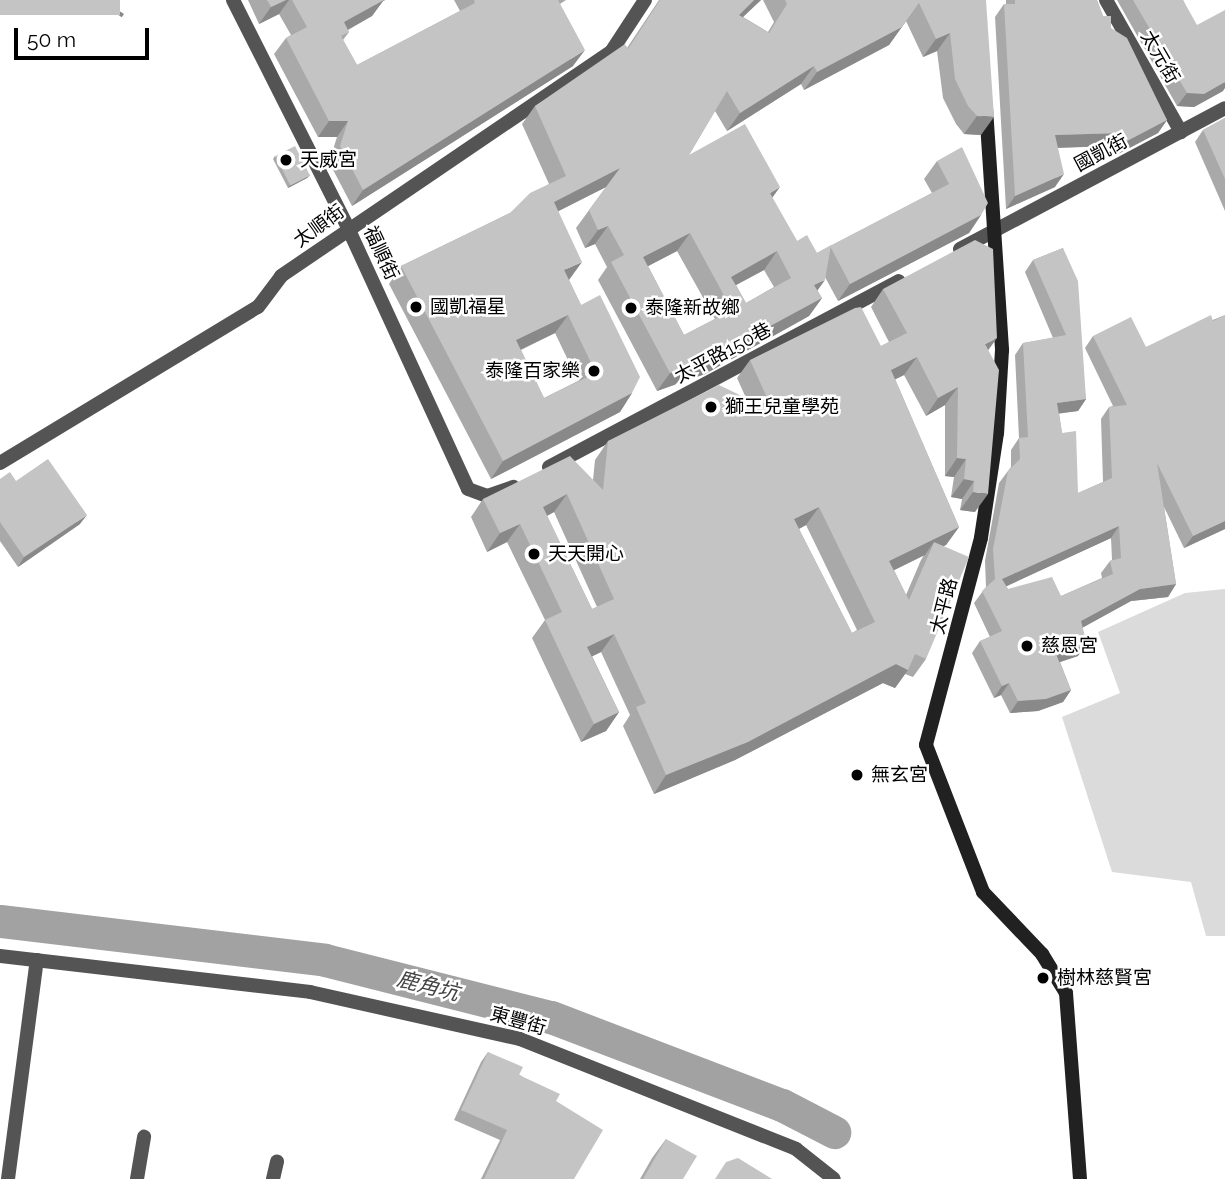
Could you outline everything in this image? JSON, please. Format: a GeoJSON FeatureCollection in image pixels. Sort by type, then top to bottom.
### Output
{"type":"FeatureCollection","features":[{"type":"Feature","properties":{"kind":"street","name":"福順街"},"geometry":{"type":"LineString","coordinates":[[233,0],[348,228],[468,489]]}},
{"type":"Feature","properties":{"kind":"street","name":"太順街"},"geometry":{"type":"LineString","coordinates":[[0,463],[258,307],[281,276],[611,52],[645,0]]}},
{"type":"Feature","properties":{"kind":"street","name":"太元街"},"geometry":{"type":"LineString","coordinates":[[1106,0],[1181,132]]}},
{"type":"Feature","properties":{"kind":"street","name":"太平路"},"geometry":{"type":"LineString","coordinates":[[985,86],[1002,350],[997,433],[981,538],[926,745],[963,855],[983,892],[1042,954],[1066,993],[1080,1179]]}},
{"type":"Feature","properties":{"kind":"street","name":"國凱街"},"geometry":{"type":"LineString","coordinates":[[994,230],[1225,108]]}},
{"type":"Feature","properties":{"kind":"street"},"geometry":{"type":"LineString","coordinates":[[948,255],[994,230]]}},
{"type":"Feature","properties":{"kind":"street","name":"太平路150巷"},"geometry":{"type":"LineString","coordinates":[[468,489],[487,496],[508,489],[913,274]]}},
{"type":"Feature","properties":{"kind":"street","name":"東豐街"},"geometry":{"type":"LineString","coordinates":[[0,956],[310,992],[520,1039],[796,1149],[834,1179]]}},
{"type":"Feature","properties":{"kind":"street"},"geometry":{"type":"LineString","coordinates":[[8,1179],[7,1105],[37,960]]}},
{"type":"Feature","properties":{"kind":"street"},"geometry":{"type":"LineString","coordinates":[[137,1179],[145,1137]]}},
{"type":"Feature","properties":{"kind":"street"},"geometry":{"type":"LineString","coordinates":[[273,1179],[276,1161]]}},
{"type":"Feature","properties":{"kind":"shaded area"},"geometry":{"type":"Polygon","coordinates":[[[1225,589],[1225,936],[1206,936],[1191,882],[1112,872],[1062,717],[1120,693],[1098,632],[1185,593],[1225,589]]]}},
{"type":"Feature","properties":{"kind":"building"},"geometry":{"type":"Polygon","coordinates":[[[0,0],[120,0],[120,15],[0,15],[0,0]]]}},
{"type":"Feature","properties":{"kind":"building"},"geometry":{"type":"Polygon","coordinates":[[[267,0],[286,0],[271,7],[267,0]]]}},
{"type":"Feature","properties":{"kind":"building"},"geometry":{"type":"Polygon","coordinates":[[[292,0],[384,0],[344,22],[349,32],[341,36],[357,65],[475,3],[474,0],[558,0],[585,50],[363,190],[340,146],[348,121],[329,121],[286,38],[307,27],[292,0]]]}},
{"type":"Feature","properties":{"kind":"building"},"geometry":{"type":"Polygon","coordinates":[[[660,0],[754,0],[739,15],[769,33],[787,4],[785,0],[986,0],[994,117],[977,116],[968,106],[955,79],[950,33],[936,39],[919,3],[902,27],[817,72],[814,66],[740,113],[727,91],[689,155],[745,124],[780,187],[770,193],[797,241],[807,235],[817,253],[831,245],[825,280],[814,285],[822,298],[717,355],[670,373],[611,262],[624,255],[608,226],[598,230],[589,210],[620,168],[554,202],[582,262],[564,270],[581,305],[600,295],[640,377],[632,393],[503,461],[401,266],[510,213],[530,193],[566,176],[535,106],[625,44],[628,49],[660,0]],[[690,233],[643,257],[684,335],[732,310],[690,233]],[[777,251],[731,277],[746,303],[791,278],[777,251]],[[568,315],[516,340],[544,398],[596,373],[568,315]]]}},
{"type":"Feature","properties":{"kind":"building"},"geometry":{"type":"Polygon","coordinates":[[[1015,0],[1097,0],[1103,16],[1111,16],[1111,28],[1127,38],[1167,120],[1125,142],[1121,133],[1055,135],[1064,174],[1015,196],[1004,4],[1015,4],[1015,0]]]}},
{"type":"Feature","properties":{"kind":"building"},"geometry":{"type":"Polygon","coordinates":[[[1133,0],[1183,0],[1197,25],[1225,10],[1225,82],[1204,94],[1187,93],[1133,0]]]}},
{"type":"Feature","properties":{"kind":"building"},"geometry":{"type":"Polygon","coordinates":[[[1225,118],[1225,179],[1203,130],[1225,118]]]}},
{"type":"Feature","properties":{"kind":"building"},"geometry":{"type":"Polygon","coordinates":[[[295,146],[310,175],[290,185],[275,156],[295,146]]]}},
{"type":"Feature","properties":{"kind":"building"},"geometry":{"type":"Polygon","coordinates":[[[962,147],[988,203],[981,215],[850,284],[830,246],[949,184],[937,161],[962,147]]]}},
{"type":"Feature","properties":{"kind":"building"},"geometry":{"type":"Polygon","coordinates":[[[975,240],[993,249],[997,338],[985,344],[999,370],[988,494],[973,492],[974,481],[964,479],[966,459],[957,458],[958,387],[938,398],[917,357],[891,370],[959,527],[889,561],[909,600],[934,542],[969,557],[926,659],[915,654],[908,670],[896,664],[748,742],[666,775],[636,707],[646,703],[614,634],[587,647],[619,712],[594,724],[545,620],[562,612],[520,524],[500,533],[483,499],[570,456],[603,490],[608,441],[719,385],[773,411],[750,360],[855,308],[861,307],[881,346],[907,333],[883,289],[975,240]],[[567,494],[543,507],[592,609],[614,599],[567,494]],[[819,507],[794,519],[852,633],[875,622],[819,507]]]}},
{"type":"Feature","properties":{"kind":"building"},"geometry":{"type":"Polygon","coordinates":[[[1063,248],[1078,281],[1086,399],[1057,403],[1062,433],[1076,431],[1078,493],[1112,478],[1109,407],[1127,405],[1093,336],[1131,317],[1146,347],[1211,315],[1213,321],[1225,315],[1225,521],[1193,536],[1157,463],[1176,584],[1140,589],[1081,621],[1087,644],[1056,654],[1071,690],[1046,699],[1018,701],[1009,683],[1002,686],[980,641],[1002,631],[982,591],[995,579],[993,549],[1008,471],[1020,459],[1019,438],[1028,437],[1023,343],[1066,335],[1033,260],[1063,248]],[[1119,526],[1002,579],[1008,589],[1052,577],[1061,596],[1113,574],[1110,561],[1121,558],[1119,526]]]}},
{"type":"Feature","properties":{"kind":"building"},"geometry":{"type":"Polygon","coordinates":[[[48,459],[87,515],[24,557],[0,522],[0,479],[10,472],[16,481],[48,459]]]}},
{"type":"Feature","properties":{"kind":"building"},"geometry":{"type":"Polygon","coordinates":[[[488,1052],[523,1067],[519,1075],[560,1094],[556,1101],[603,1130],[574,1179],[484,1179],[507,1130],[461,1110],[488,1052]]]}},
{"type":"Feature","properties":{"kind":"building"},"geometry":{"type":"Polygon","coordinates":[[[666,1139],[697,1156],[683,1179],[643,1179],[666,1139]]]}},
{"type":"Feature","properties":{"kind":"building"},"geometry":{"type":"Polygon","coordinates":[[[738,1158],[772,1179],[715,1179],[726,1162],[738,1158]]]}},
{"type":"Feature","properties":{"kind":"waterway","name":"鹿角坑"},"geometry":{"type":"LineString","coordinates":[[0,921],[325,960],[551,1017],[782,1105],[834,1132]]}},
{"type":"Feature","properties":{"kind":"place","name":"天威宮"},"geometry":{"type":"Point","coordinates":[286,160]}},
{"type":"Feature","properties":{"kind":"place","name":"國凱福星"},"geometry":{"type":"Point","coordinates":[416,307]}},
{"type":"Feature","properties":{"kind":"place","name":"泰隆新故鄉"},"geometry":{"type":"Point","coordinates":[631,308]}},
{"type":"Feature","properties":{"kind":"place","name":"泰隆百家樂"},"geometry":{"type":"Point","coordinates":[594,371]}},
{"type":"Feature","properties":{"kind":"place","name":"獅王兒童學苑"},"geometry":{"type":"Point","coordinates":[711,407]}},
{"type":"Feature","properties":{"kind":"place","name":"天天開心"},"geometry":{"type":"Point","coordinates":[534,554]}},
{"type":"Feature","properties":{"kind":"place","name":"慈恩宮"},"geometry":{"type":"Point","coordinates":[1027,646]}},
{"type":"Feature","properties":{"kind":"place","name":"無玄宮"},"geometry":{"type":"Point","coordinates":[857,775]}},
{"type":"Feature","properties":{"kind":"place","name":"樹林慈賢宮"},"geometry":{"type":"Point","coordinates":[1043,978]}}]}
